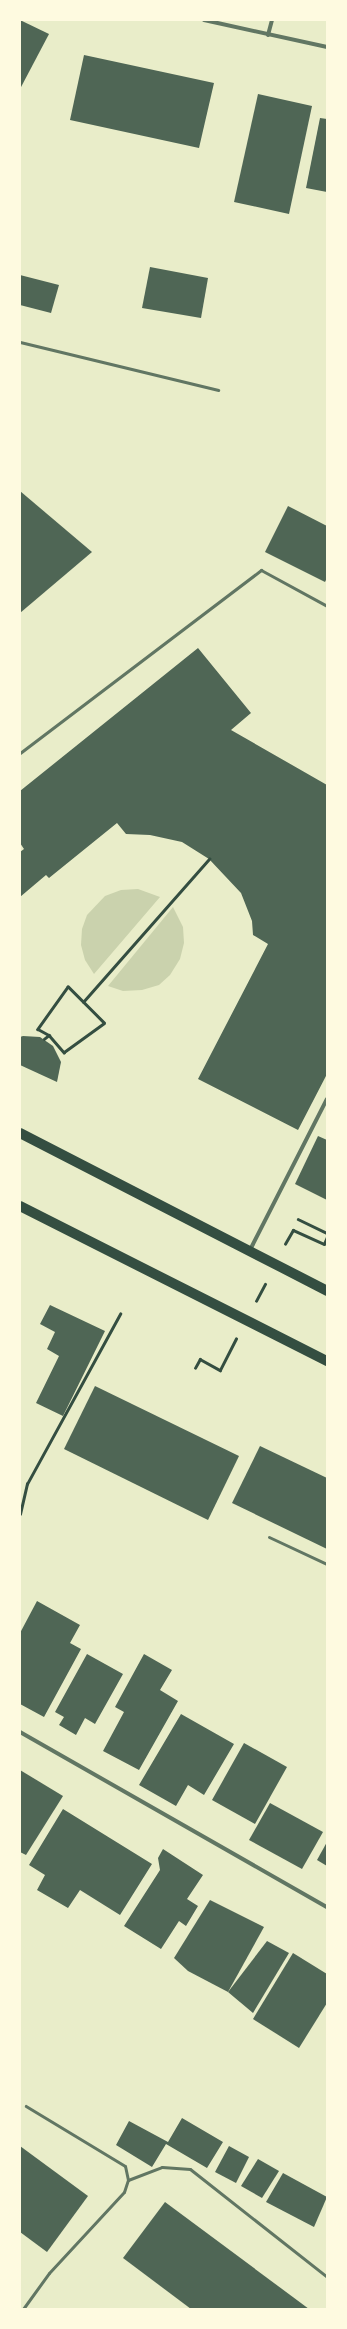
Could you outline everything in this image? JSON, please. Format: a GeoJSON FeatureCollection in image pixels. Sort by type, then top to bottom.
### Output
{"type":"FeatureCollection","features":[{"type":"Feature","properties":{"kind":"main road"},"geometry":{"type":"LineString","coordinates":[[20,1133],[327,1291]]}},
{"type":"Feature","properties":{"kind":"main road"},"geometry":{"type":"LineString","coordinates":[[20,1206],[327,1361]]}},
{"type":"Feature","properties":{"kind":"street"},"geometry":{"type":"LineString","coordinates":[[204,20],[327,47]]}},
{"type":"Feature","properties":{"kind":"street"},"geometry":{"type":"LineString","coordinates":[[268,35],[272,20]]}},
{"type":"Feature","properties":{"kind":"street"},"geometry":{"type":"LineString","coordinates":[[250,1252],[327,1099]]}},
{"type":"Feature","properties":{"kind":"street"},"geometry":{"type":"LineString","coordinates":[[20,1732],[327,1907]]}},
{"type":"Feature","properties":{"kind":"lane"},"geometry":{"type":"LineString","coordinates":[[20,342],[218,390]]}},
{"type":"Feature","properties":{"kind":"lane"},"geometry":{"type":"LineString","coordinates":[[20,753],[261,570],[327,606]]}},
{"type":"Feature","properties":{"kind":"lane"},"geometry":{"type":"LineString","coordinates":[[269,1536],[327,1564]]}},
{"type":"Feature","properties":{"kind":"lane"},"geometry":{"type":"LineString","coordinates":[[23,2309],[49,2273],[124,2192],[128,2180],[125,2166],[26,2106]]}},
{"type":"Feature","properties":{"kind":"lane"},"geometry":{"type":"LineString","coordinates":[[128,2180],[162,2167],[190,2169],[327,2277]]}},
{"type":"Feature","properties":{"kind":"path"},"geometry":{"type":"LineString","coordinates":[[83,1002],[209,859]]}},
{"type":"Feature","properties":{"kind":"path"},"geometry":{"type":"LineString","coordinates":[[68,988],[104,1023],[64,1052],[49,1035],[38,1029],[68,988]]}},
{"type":"Feature","properties":{"kind":"path"},"geometry":{"type":"LineString","coordinates":[[44,1039],[49,1035]]}},
{"type":"Feature","properties":{"kind":"path"},"geometry":{"type":"LineString","coordinates":[[298,1219],[327,1233]]}},
{"type":"Feature","properties":{"kind":"path"},"geometry":{"type":"LineString","coordinates":[[293,1230],[324,1244],[327,1237]]}},
{"type":"Feature","properties":{"kind":"path"},"geometry":{"type":"LineString","coordinates":[[20,1514],[27,1484],[120,1314]]}},
{"type":"Feature","properties":{"kind":"path"},"geometry":{"type":"LineString","coordinates":[[196,1368],[200,1359],[220,1370]]}},
{"type":"Feature","properties":{"kind":"green space"},"geometry":{"type":"Polygon","coordinates":[[[138,889],[160,897],[94,974],[85,960],[81,945],[82,929],[87,915],[105,896],[121,890],[138,889]]]}},
{"type":"Feature","properties":{"kind":"green space"},"geometry":{"type":"Polygon","coordinates":[[[173,907],[183,927],[184,943],[180,959],[170,975],[159,985],[142,990],[123,991],[108,986],[173,907]]]}},
{"type":"Feature","properties":{"kind":"building"},"geometry":{"type":"Polygon","coordinates":[[[20,20],[49,34],[20,89],[20,20]]]}},
{"type":"Feature","properties":{"kind":"building"},"geometry":{"type":"Polygon","coordinates":[[[84,55],[214,83],[199,148],[70,120],[84,55]]]}},
{"type":"Feature","properties":{"kind":"building"},"geometry":{"type":"Polygon","coordinates":[[[258,94],[312,106],[289,214],[234,202],[258,94]]]}},
{"type":"Feature","properties":{"kind":"building"},"geometry":{"type":"Polygon","coordinates":[[[320,118],[327,119],[327,192],[306,188],[320,118]]]}},
{"type":"Feature","properties":{"kind":"building"},"geometry":{"type":"Polygon","coordinates":[[[150,267],[208,278],[201,318],[142,308],[150,267]]]}},
{"type":"Feature","properties":{"kind":"building"},"geometry":{"type":"Polygon","coordinates":[[[20,275],[59,285],[51,313],[20,305],[20,275]]]}},
{"type":"Feature","properties":{"kind":"building"},"geometry":{"type":"Polygon","coordinates":[[[20,491],[92,552],[20,613],[20,491]]]}},
{"type":"Feature","properties":{"kind":"building"},"geometry":{"type":"Polygon","coordinates":[[[288,506],[327,526],[327,578],[325,582],[265,552],[288,506]]]}},
{"type":"Feature","properties":{"kind":"building"},"geometry":{"type":"Polygon","coordinates":[[[198,648],[251,713],[231,730],[327,785],[327,1074],[298,1130],[198,1079],[268,944],[253,935],[252,921],[241,893],[209,859],[182,842],[150,835],[126,834],[117,823],[49,878],[46,875],[20,897],[20,852],[24,849],[20,843],[20,791],[198,648]]]}},
{"type":"Feature","properties":{"kind":"building"},"geometry":{"type":"Polygon","coordinates":[[[20,1037],[40,1037],[53,1046],[61,1062],[57,1082],[20,1065],[20,1037]]]}},
{"type":"Feature","properties":{"kind":"building"},"geometry":{"type":"Polygon","coordinates":[[[318,1136],[327,1140],[327,1200],[295,1184],[318,1136]]]}},
{"type":"Feature","properties":{"kind":"building"},"geometry":{"type":"Polygon","coordinates":[[[50,1305],[105,1331],[63,1416],[36,1403],[59,1356],[47,1349],[55,1332],[40,1324],[50,1305]]]}},
{"type":"Feature","properties":{"kind":"building"},"geometry":{"type":"Polygon","coordinates":[[[95,1386],[239,1456],[208,1520],[64,1449],[95,1386]]]}},
{"type":"Feature","properties":{"kind":"building"},"geometry":{"type":"Polygon","coordinates":[[[260,1446],[327,1478],[327,1549],[232,1503],[260,1446]]]}},
{"type":"Feature","properties":{"kind":"building"},"geometry":{"type":"Polygon","coordinates":[[[37,1601],[80,1625],[70,1643],[81,1649],[44,1717],[20,1704],[20,1633],[37,1601]]]}},
{"type":"Feature","properties":{"kind":"building"},"geometry":{"type":"Polygon","coordinates":[[[87,1654],[123,1674],[95,1724],[85,1718],[76,1735],[59,1725],[64,1717],[55,1712],[87,1654]]]}},
{"type":"Feature","properties":{"kind":"building"},"geometry":{"type":"Polygon","coordinates":[[[144,1654],[172,1670],[160,1690],[178,1701],[139,1770],[103,1751],[124,1712],[115,1707],[144,1654]]]}},
{"type":"Feature","properties":{"kind":"building"},"geometry":{"type":"Polygon","coordinates":[[[181,1714],[234,1744],[204,1795],[188,1785],[176,1806],[139,1785],[181,1714]]]}},
{"type":"Feature","properties":{"kind":"building"},"geometry":{"type":"Polygon","coordinates":[[[244,1743],[287,1767],[255,1824],[212,1800],[244,1743]]]}},
{"type":"Feature","properties":{"kind":"building"},"geometry":{"type":"Polygon","coordinates":[[[20,1770],[63,1796],[26,1855],[20,1852],[20,1770]]]}},
{"type":"Feature","properties":{"kind":"building"},"geometry":{"type":"Polygon","coordinates":[[[270,1803],[323,1832],[302,1869],[249,1840],[270,1803]]]}},
{"type":"Feature","properties":{"kind":"building"},"geometry":{"type":"Polygon","coordinates":[[[63,1809],[152,1864],[120,1915],[80,1890],[68,1908],[37,1890],[45,1875],[29,1865],[63,1809]]]}},
{"type":"Feature","properties":{"kind":"building"},"geometry":{"type":"Polygon","coordinates":[[[327,1842],[327,1866],[317,1860],[327,1842]]]}},
{"type":"Feature","properties":{"kind":"building"},"geometry":{"type":"Polygon","coordinates":[[[163,1849],[203,1875],[187,1899],[198,1906],[186,1926],[179,1921],[161,1949],[124,1926],[160,1870],[158,1858],[163,1849]]]}},
{"type":"Feature","properties":{"kind":"building"},"geometry":{"type":"Polygon","coordinates":[[[210,1900],[264,1927],[228,1992],[188,1971],[174,1958],[210,1900]]]}},
{"type":"Feature","properties":{"kind":"building"},"geometry":{"type":"Polygon","coordinates":[[[267,1941],[289,1953],[253,2013],[228,1992],[267,1941]]]}},
{"type":"Feature","properties":{"kind":"building"},"geometry":{"type":"Polygon","coordinates":[[[293,1953],[327,1974],[327,2003],[299,2048],[253,2019],[293,1953]]]}},
{"type":"Feature","properties":{"kind":"building"},"geometry":{"type":"Polygon","coordinates":[[[182,2118],[223,2142],[207,2168],[166,2144],[152,2167],[116,2145],[129,2121],[168,2142],[182,2118]]]}},
{"type":"Feature","properties":{"kind":"building"},"geometry":{"type":"Polygon","coordinates":[[[20,2146],[88,2196],[47,2252],[20,2232],[20,2146]]]}},
{"type":"Feature","properties":{"kind":"building"},"geometry":{"type":"Polygon","coordinates":[[[229,2146],[249,2157],[236,2183],[215,2172],[229,2146]]]}},
{"type":"Feature","properties":{"kind":"building"},"geometry":{"type":"Polygon","coordinates":[[[258,2159],[279,2171],[262,2198],[241,2186],[258,2159]]]}},
{"type":"Feature","properties":{"kind":"building"},"geometry":{"type":"Polygon","coordinates":[[[283,2173],[327,2197],[314,2227],[266,2202],[283,2173]]]}},
{"type":"Feature","properties":{"kind":"building"},"geometry":{"type":"Polygon","coordinates":[[[165,2202],[309,2309],[191,2309],[123,2258],[165,2202]]]}}]}
